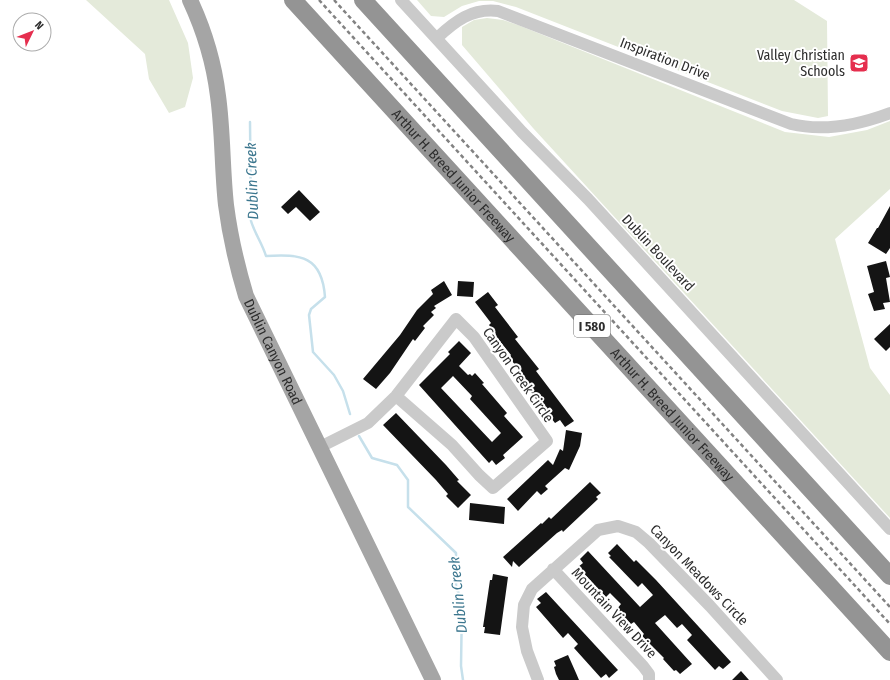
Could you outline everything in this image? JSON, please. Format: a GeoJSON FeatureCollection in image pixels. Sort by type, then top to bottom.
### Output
{"type":"FeatureCollection","features":[{"type":"Feature","properties":{"kind":"highway","name":"Arthur H. Breed Junior Freeway"},"geometry":{"type":"LineString","coordinates":[[293,0],[890,652]]}},
{"type":"Feature","properties":{"kind":"highway"},"geometry":{"type":"LineString","coordinates":[[362,0],[890,576]]}},
{"type":"Feature","properties":{"kind":"main road","name":"Dublin Canyon Road"},"geometry":{"type":"LineString","coordinates":[[190,0],[206,41],[217,87],[226,203],[235,260],[246,296],[263,334],[320,447],[433,680]]}},
{"type":"Feature","properties":{"kind":"street","name":"Dublin Boulevard"},"geometry":{"type":"LineString","coordinates":[[401,0],[522,132],[588,199],[890,529]]}},
{"type":"Feature","properties":{"kind":"street","name":"Inspiration Drive"},"geometry":{"type":"LineString","coordinates":[[437,38],[454,23],[467,15],[479,11],[498,11],[792,124],[810,128],[836,127],[866,121],[890,113]]}},
{"type":"Feature","properties":{"kind":"street","name":"Canyon Creek Circle"},"geometry":{"type":"LineString","coordinates":[[320,447],[368,422],[396,396],[456,318],[474,337],[547,441],[493,488],[452,445],[396,396]]}},
{"type":"Feature","properties":{"kind":"street","name":"Canyon Meadows Circle"},"geometry":{"type":"LineString","coordinates":[[538,680],[527,650],[522,627],[524,606],[532,589],[598,530],[618,526],[636,532],[649,542],[710,606],[777,680]]}},
{"type":"Feature","properties":{"kind":"street","name":"Mountain View Drive"},"geometry":{"type":"LineString","coordinates":[[553,569],[643,666],[649,674],[649,680]]}},
{"type":"Feature","properties":{"kind":"green space"},"geometry":{"type":"Polygon","coordinates":[[[86,0],[169,0],[188,43],[193,78],[185,107],[169,113],[149,79],[145,54],[86,0]]]}},
{"type":"Feature","properties":{"kind":"green space"},"geometry":{"type":"Polygon","coordinates":[[[417,0],[794,0],[827,21],[828,116],[818,118],[782,111],[516,7],[493,1],[479,1],[462,6],[444,17],[431,16],[417,0]]]}},
{"type":"Feature","properties":{"kind":"green space"},"geometry":{"type":"Polygon","coordinates":[[[487,18],[503,20],[518,25],[785,132],[829,137],[867,130],[890,121],[890,189],[835,239],[870,368],[890,395],[890,518],[533,128],[462,45],[462,27],[474,20],[487,18]]]}},
{"type":"Feature","properties":{"kind":"building"},"geometry":{"type":"Polygon","coordinates":[[[299,190],[320,212],[310,221],[296,207],[288,214],[281,207],[299,190]]]}},
{"type":"Feature","properties":{"kind":"building"},"geometry":{"type":"Polygon","coordinates":[[[890,206],[890,248],[886,254],[868,243],[890,206]]]}},
{"type":"Feature","properties":{"kind":"building"},"geometry":{"type":"Polygon","coordinates":[[[886,261],[890,277],[886,278],[890,302],[883,303],[885,309],[874,311],[868,294],[874,292],[867,266],[886,261]]]}},
{"type":"Feature","properties":{"kind":"building"},"geometry":{"type":"Polygon","coordinates":[[[444,281],[452,295],[434,306],[436,308],[431,312],[434,315],[423,326],[425,328],[415,341],[413,339],[390,373],[376,389],[363,379],[400,335],[417,310],[433,294],[431,290],[444,281]]]}},
{"type":"Feature","properties":{"kind":"building"},"geometry":{"type":"Polygon","coordinates":[[[458,281],[474,282],[473,297],[457,296],[458,281]]]}},
{"type":"Feature","properties":{"kind":"building"},"geometry":{"type":"Polygon","coordinates":[[[488,292],[498,305],[495,307],[518,337],[515,339],[539,369],[536,371],[574,421],[565,427],[560,420],[555,423],[536,399],[529,389],[532,387],[509,357],[511,355],[495,335],[496,334],[489,325],[491,323],[475,302],[488,292]]]}},
{"type":"Feature","properties":{"kind":"building"},"geometry":{"type":"Polygon","coordinates":[[[890,324],[890,347],[886,351],[874,339],[890,324]]]}},
{"type":"Feature","properties":{"kind":"building"},"geometry":{"type":"Polygon","coordinates":[[[459,341],[471,353],[459,366],[468,375],[470,374],[472,376],[475,373],[484,383],[482,384],[507,413],[504,416],[523,437],[503,455],[505,458],[496,465],[492,460],[489,463],[419,385],[450,354],[448,352],[459,341]],[[453,376],[441,388],[492,442],[501,433],[470,399],[472,396],[453,376]]]}},
{"type":"Feature","properties":{"kind":"building"},"geometry":{"type":"Polygon","coordinates":[[[396,413],[446,465],[459,480],[457,481],[471,495],[458,508],[446,496],[448,494],[436,480],[383,425],[396,413]]]}},
{"type":"Feature","properties":{"kind":"building"},"geometry":{"type":"Polygon","coordinates":[[[566,430],[582,433],[580,446],[569,470],[565,468],[545,486],[548,489],[541,495],[537,491],[518,511],[507,499],[548,460],[553,465],[560,449],[563,451],[566,430]]]}},
{"type":"Feature","properties":{"kind":"building"},"geometry":{"type":"Polygon","coordinates":[[[590,482],[601,493],[596,497],[598,499],[563,532],[562,530],[557,533],[519,567],[513,561],[512,567],[503,557],[541,523],[542,524],[549,517],[551,519],[590,482]]]}},
{"type":"Feature","properties":{"kind":"building"},"geometry":{"type":"Polygon","coordinates":[[[470,503],[505,507],[504,524],[469,520],[470,503]]]}},
{"type":"Feature","properties":{"kind":"building"},"geometry":{"type":"Polygon","coordinates":[[[617,544],[634,562],[636,560],[656,580],[731,662],[723,669],[719,666],[715,670],[687,640],[692,635],[682,624],[677,628],[665,615],[655,623],[692,664],[680,674],[676,670],[674,671],[663,659],[664,658],[642,636],[644,634],[634,622],[631,624],[617,609],[621,604],[610,593],[606,597],[578,567],[583,563],[580,559],[588,551],[640,607],[653,595],[642,583],[638,587],[609,557],[611,556],[608,553],[617,544]]]}},
{"type":"Feature","properties":{"kind":"building"},"geometry":{"type":"Polygon","coordinates":[[[493,574],[508,577],[500,635],[484,633],[485,627],[483,627],[490,580],[492,580],[493,574]]]}},
{"type":"Feature","properties":{"kind":"building"},"geometry":{"type":"Polygon","coordinates":[[[546,592],[618,670],[609,678],[606,674],[601,678],[574,648],[578,644],[568,633],[563,638],[536,607],[541,603],[537,599],[546,592]]]}},
{"type":"Feature","properties":{"kind":"building"},"geometry":{"type":"Polygon","coordinates":[[[568,655],[579,680],[559,680],[556,674],[554,667],[556,666],[554,661],[568,655]]]}},
{"type":"Feature","properties":{"kind":"building"},"geometry":{"type":"Polygon","coordinates":[[[741,671],[749,680],[732,680],[741,671]]]}},
{"type":"Feature","properties":{"kind":"waterway","name":"Dublin Creek"},"geometry":{"type":"LineString","coordinates":[[250,122],[251,221],[254,230],[266,256],[299,257],[308,260],[314,265],[319,273],[323,283],[325,297],[311,309],[309,315],[313,352],[334,375],[343,391],[350,414]]}},
{"type":"Feature","properties":{"kind":"waterway","name":"Dublin Creek"},"geometry":{"type":"LineString","coordinates":[[359,436],[372,458],[397,465],[408,480],[408,507],[456,553],[456,586],[462,603],[461,666],[463,680]]}},
{"type":"Feature","properties":{"kind":"railway"},"geometry":{"type":"LineString","coordinates":[[319,0],[890,624]]}},
{"type":"Feature","properties":{"kind":"railway"},"geometry":{"type":"LineString","coordinates":[[334,0],[890,607]]}},
{"type":"Feature","properties":{"kind":"place","name":"Valley Christian Schools"},"geometry":{"type":"Point","coordinates":[859,63]}}]}
